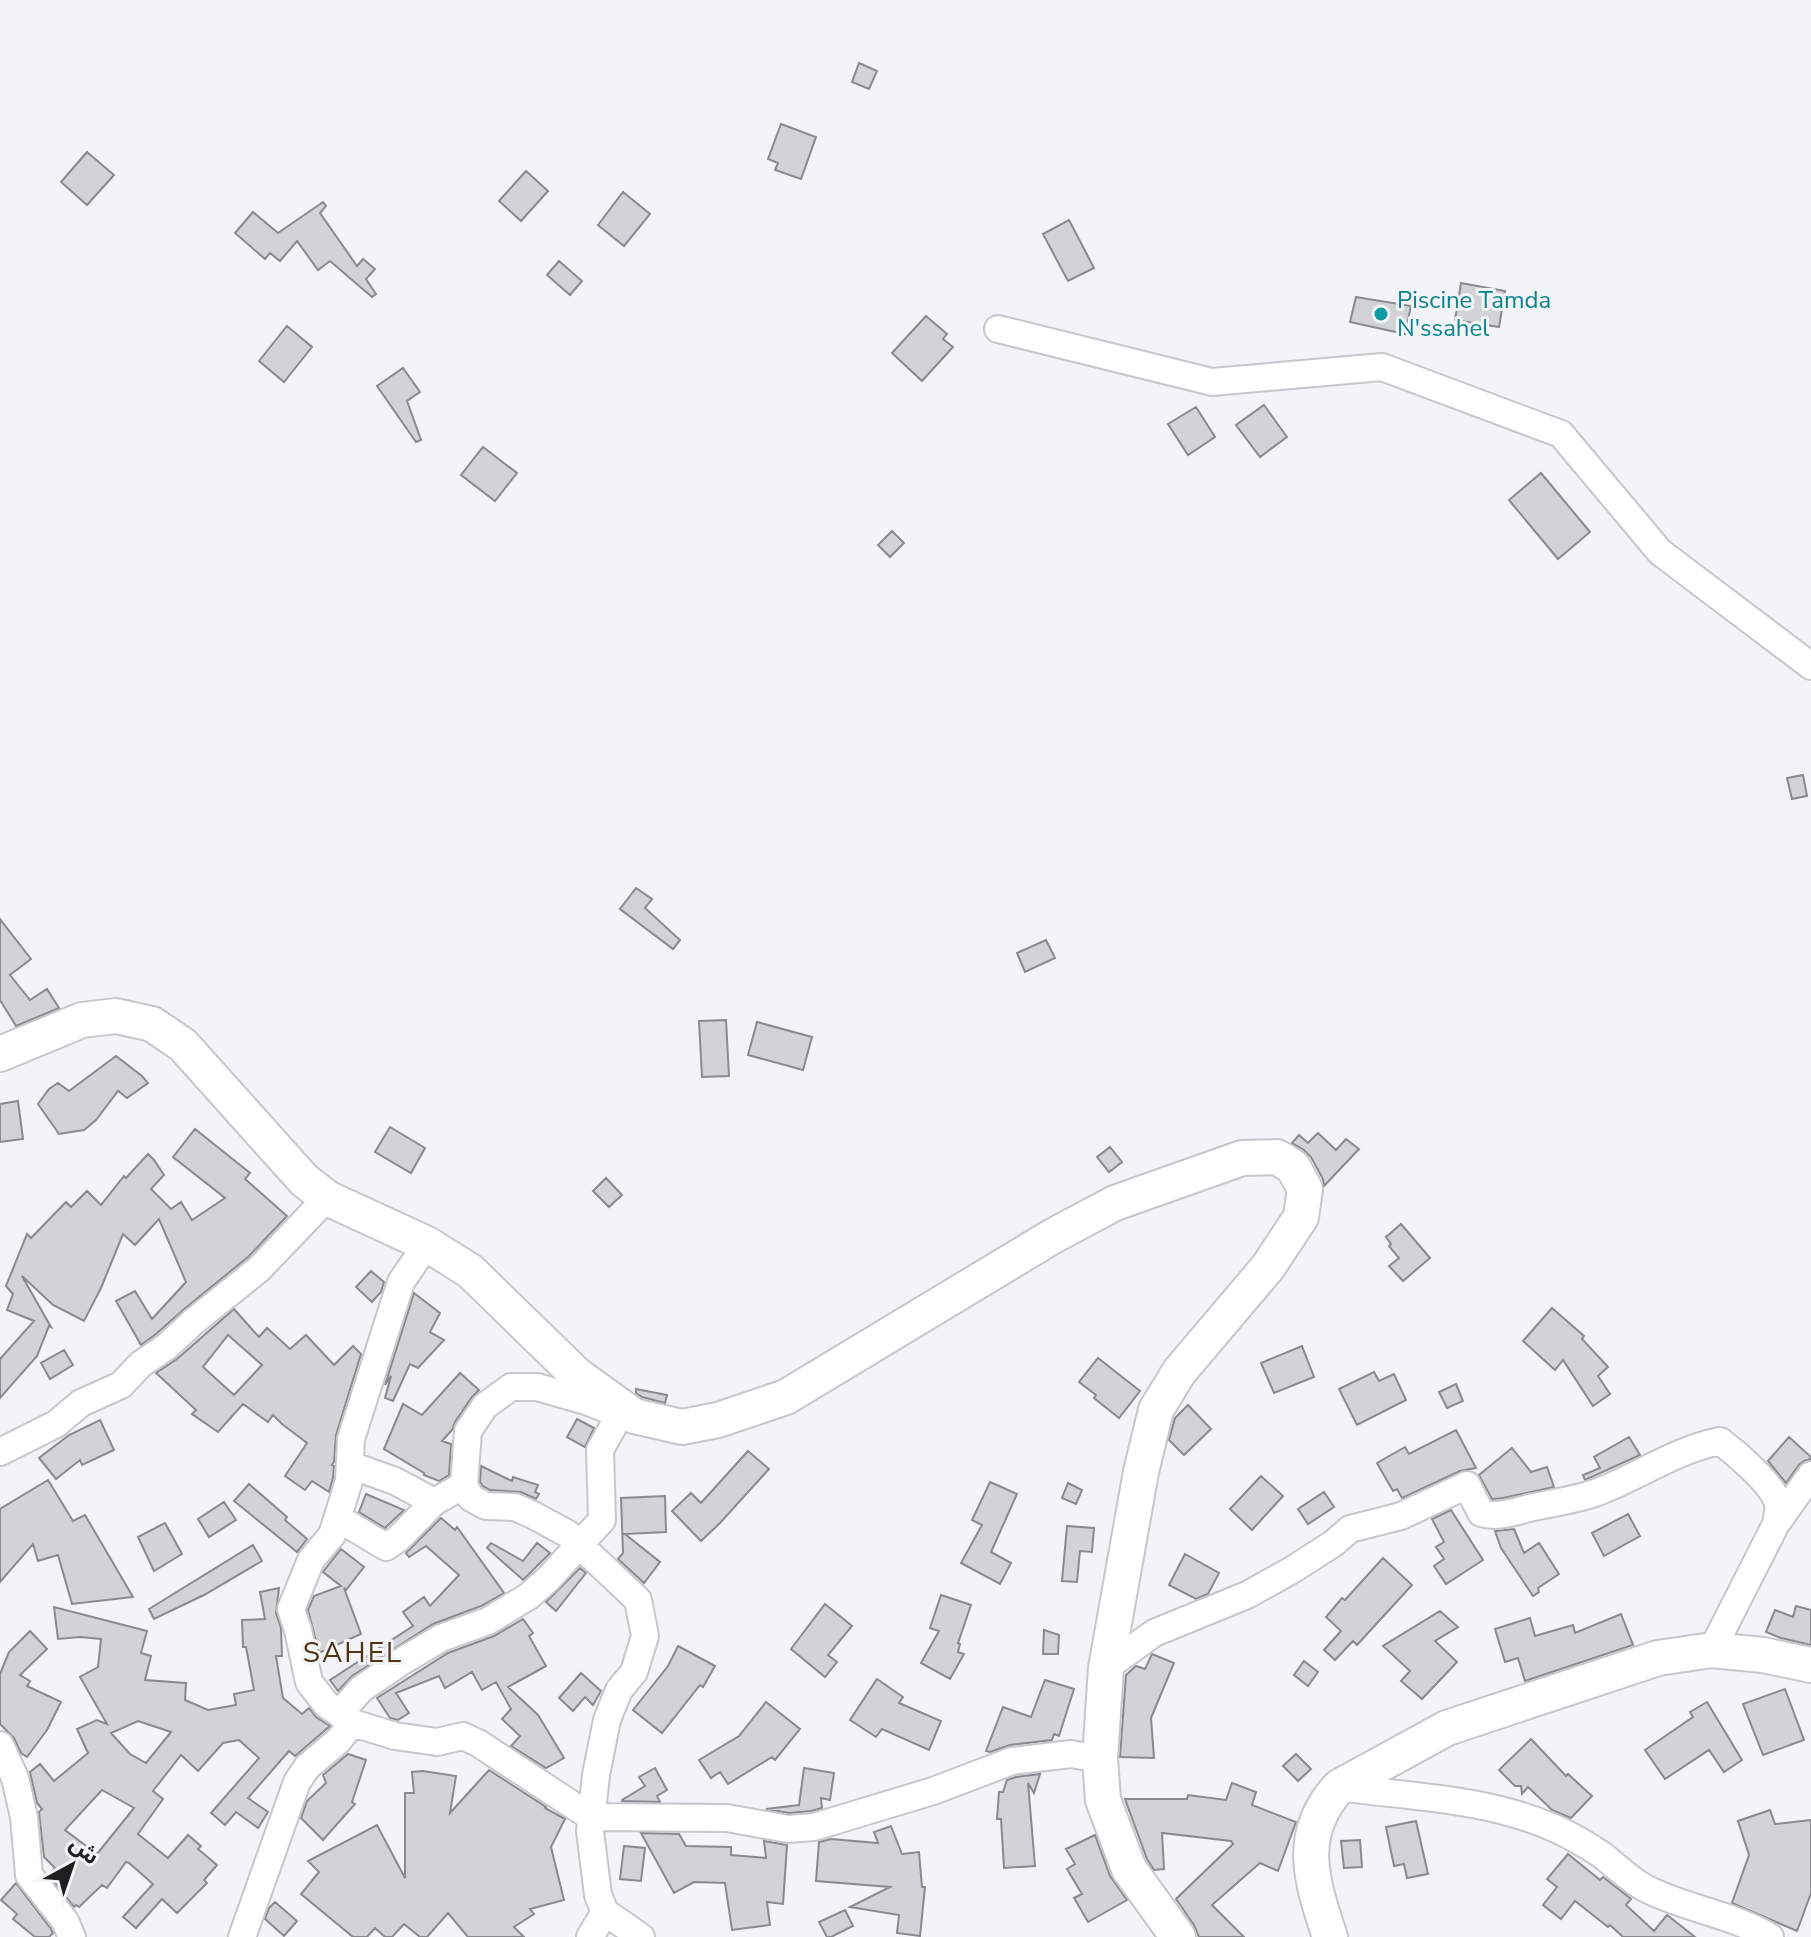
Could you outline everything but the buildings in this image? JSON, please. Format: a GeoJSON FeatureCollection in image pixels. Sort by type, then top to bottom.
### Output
{"type":"FeatureCollection","features":[{"type":"Feature","properties":{"kind":"main road"},"geometry":{"type":"LineString","coordinates":[[0,1054],[82,1020],[116,1016],[152,1024],[183,1045],[304,1180],[327,1198],[427,1244],[470,1271],[577,1375],[627,1415],[682,1427],[718,1420],[786,1397],[1053,1236],[1115,1203],[1242,1158],[1277,1157],[1293,1167],[1305,1189],[1301,1217],[1268,1267],[1179,1372],[1156,1410],[1141,1472],[1106,1668],[1100,1759],[1103,1800],[1129,1869],[1178,1937]]}},
{"type":"Feature","properties":{"kind":"main road"},"geometry":{"type":"LineString","coordinates":[[1330,1937],[1310,1865],[1312,1836],[1321,1811],[1339,1787],[1447,1728],[1658,1658],[1712,1650],[1763,1655],[1811,1665]]}},
{"type":"Feature","properties":{"kind":"street"},"geometry":{"type":"LineString","coordinates":[[998,329],[1212,382],[1382,367],[1561,434],[1660,552],[1811,666]]}},
{"type":"Feature","properties":{"kind":"street"},"geometry":{"type":"LineString","coordinates":[[0,1452],[56,1424],[81,1403],[121,1385],[141,1364],[166,1347],[259,1269],[327,1198]]}},
{"type":"Feature","properties":{"kind":"street"},"geometry":{"type":"LineString","coordinates":[[427,1244],[401,1282],[351,1439],[349,1481],[332,1535],[311,1560],[291,1609],[309,1682],[326,1704],[346,1718],[395,1736],[437,1742],[463,1736],[591,1817],[727,1818],[788,1829],[814,1827],[933,1791],[1012,1761],[1071,1754],[1100,1759]]}},
{"type":"Feature","properties":{"kind":"street"},"geometry":{"type":"LineString","coordinates":[[242,1937],[297,1782],[307,1767],[338,1741],[361,1689],[441,1638],[488,1621],[529,1596],[549,1578],[580,1545],[602,1520],[600,1450],[627,1415],[537,1387],[511,1387],[485,1406],[468,1431],[464,1485],[471,1498],[486,1506],[515,1507],[568,1534],[580,1545],[638,1600],[645,1636],[634,1672],[619,1690],[607,1720],[596,1775],[590,1831],[598,1895],[605,1912],[641,1937]]}},
{"type":"Feature","properties":{"kind":"street"},"geometry":{"type":"LineString","coordinates":[[1106,1668],[1154,1633],[1247,1595],[1292,1570],[1350,1529],[1401,1516],[1467,1485],[1481,1513],[1506,1513],[1593,1494],[1677,1455],[1720,1441],[1737,1453],[1771,1489],[1778,1505],[1776,1524]]}},
{"type":"Feature","properties":{"kind":"street"},"geometry":{"type":"LineString","coordinates":[[350,1465],[395,1481],[434,1502]]}},
{"type":"Feature","properties":{"kind":"street"},"geometry":{"type":"LineString","coordinates":[[1712,1650],[1776,1524],[1811,1475]]}},
{"type":"Feature","properties":{"kind":"street"},"geometry":{"type":"LineString","coordinates":[[338,1518],[386,1547],[434,1502],[464,1485]]}},
{"type":"Feature","properties":{"kind":"street"},"geometry":{"type":"LineString","coordinates":[[0,1745],[15,1778],[24,1817],[29,1875],[65,1921],[72,1937]]}},
{"type":"Feature","properties":{"kind":"street"},"geometry":{"type":"LineString","coordinates":[[1339,1787],[1453,1800],[1504,1810],[1577,1840],[1643,1887],[1684,1905],[1752,1926],[1770,1937]]}},
{"type":"Feature","properties":{"kind":"street"},"geometry":{"type":"LineString","coordinates":[[590,1937],[605,1912]]}},
{"type":"Feature","properties":{"kind":"place","name":"Piscine Tamda N'ssahel"},"geometry":{"type":"Point","coordinates":[1381,314]}},
{"type":"Feature","properties":{"kind":"district","name":"SAHEL"},"geometry":{"type":"Point","coordinates":[353,1653]}}]}
